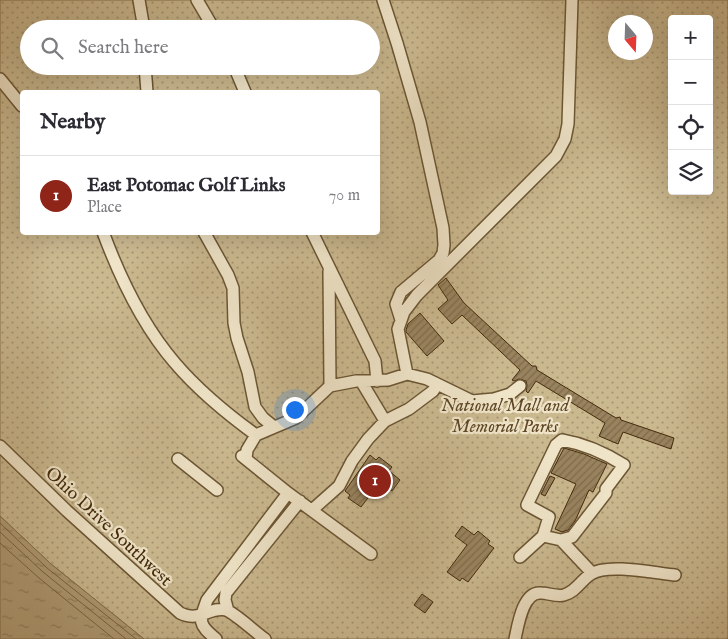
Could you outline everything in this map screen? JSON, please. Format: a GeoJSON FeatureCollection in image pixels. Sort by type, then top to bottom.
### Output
{"type":"FeatureCollection","features":[{"type":"Feature","properties":{"kind":"street"},"geometry":{"type":"LineString","coordinates":[[139,0],[143,20]]}},
{"type":"Feature","properties":{"kind":"street"},"geometry":{"type":"LineString","coordinates":[[197,0],[209,20]]}},
{"type":"Feature","properties":{"kind":"street"},"geometry":{"type":"LineString","coordinates":[[383,0],[398,43],[420,122],[444,245],[438,260],[401,292],[396,304],[401,320]]}},
{"type":"Feature","properties":{"kind":"street"},"geometry":{"type":"LineString","coordinates":[[407,374],[398,329],[404,312],[417,295],[556,156],[565,139],[568,124],[572,0]]}},
{"type":"Feature","properties":{"kind":"street"},"geometry":{"type":"LineString","coordinates":[[145,75],[146,90]]}},
{"type":"Feature","properties":{"kind":"street"},"geometry":{"type":"LineString","coordinates":[[238,75],[244,90]]}},
{"type":"Feature","properties":{"kind":"street"},"geometry":{"type":"LineString","coordinates":[[0,79],[20,104]]}},
{"type":"Feature","properties":{"kind":"street"},"geometry":{"type":"LineString","coordinates":[[103,235],[134,301],[164,349],[192,382],[236,420],[256,434]]}},
{"type":"Feature","properties":{"kind":"street"},"geometry":{"type":"LineString","coordinates":[[206,235],[228,274],[233,288],[234,323],[248,372],[255,407],[263,418],[274,427]]}},
{"type":"Feature","properties":{"kind":"street"},"geometry":{"type":"LineString","coordinates":[[313,235],[375,361],[377,380]]}},
{"type":"Feature","properties":{"kind":"street"},"geometry":{"type":"LineString","coordinates":[[329,270],[330,386]]}},
{"type":"Feature","properties":{"kind":"street"},"geometry":{"type":"LineString","coordinates":[[371,554],[288,493],[244,457],[256,434],[296,418],[330,386],[361,381],[388,380],[407,374],[427,379],[472,401],[494,399],[510,394],[520,386]]}},
{"type":"Feature","properties":{"kind":"street"},"geometry":{"type":"LineString","coordinates":[[361,381],[385,421]]}},
{"type":"Feature","properties":{"kind":"street"},"geometry":{"type":"LineString","coordinates":[[312,510],[339,486],[352,461],[368,439],[385,421],[409,409],[437,385]]}},
{"type":"Feature","properties":{"kind":"street"},"geometry":{"type":"LineString","coordinates":[[520,556],[543,536],[549,518],[527,505],[556,445],[562,440],[578,443],[608,455],[624,465],[606,489],[606,493],[572,537],[561,540],[543,536]]}},
{"type":"Feature","properties":{"kind":"street","name":"Ohio Drive Southwest"},"geometry":{"type":"LineString","coordinates":[[0,446],[60,505],[172,608],[187,617],[202,615],[217,609],[228,610]]}},
{"type":"Feature","properties":{"kind":"street"},"geometry":{"type":"LineString","coordinates":[[178,459],[217,490]]}},
{"type":"Feature","properties":{"kind":"street"},"geometry":{"type":"LineString","coordinates":[[216,639],[204,628],[202,623],[202,615],[207,600],[288,493]]}},
{"type":"Feature","properties":{"kind":"street"},"geometry":{"type":"LineString","coordinates":[[265,639],[228,610],[225,600],[226,593],[300,501]]}},
{"type":"Feature","properties":{"kind":"street"},"geometry":{"type":"LineString","coordinates":[[561,540],[592,573]]}},
{"type":"Feature","properties":{"kind":"street"},"geometry":{"type":"LineString","coordinates":[[515,639],[524,606],[531,595],[539,592],[563,596],[575,589],[592,573],[607,568],[675,575]]}},
{"type":"Feature","properties":{"kind":"green space","name":"National Mall and Memorial Parks"},"geometry":{"type":"Polygon","coordinates":[[[0,0],[728,0],[728,639],[144,639],[51,564],[0,516],[0,0]]]}},
{"type":"Feature","properties":{"kind":"water"},"geometry":{"type":"Polygon","coordinates":[[[0,516],[51,564],[144,639],[0,639],[0,516]]]}},
{"type":"Feature","properties":{"kind":"building"},"geometry":{"type":"Polygon","coordinates":[[[446,278],[464,303],[532,366],[536,366],[537,370],[616,418],[620,417],[621,420],[674,438],[671,449],[623,432],[618,444],[599,436],[605,423],[536,381],[528,393],[526,391],[526,381],[512,380],[520,370],[462,315],[452,324],[438,309],[448,300],[438,285],[446,278]]]}},
{"type":"Feature","properties":{"kind":"building"},"geometry":{"type":"Polygon","coordinates":[[[420,313],[444,341],[427,356],[406,332],[408,324],[420,313]]]}},
{"type":"Feature","properties":{"kind":"building"},"geometry":{"type":"Polygon","coordinates":[[[564,448],[607,464],[593,492],[589,490],[575,521],[568,530],[562,532],[555,529],[576,484],[551,473],[564,448]]]}},
{"type":"Feature","properties":{"kind":"building"},"geometry":{"type":"Polygon","coordinates":[[[370,455],[376,460],[379,457],[392,467],[389,471],[400,480],[392,491],[380,482],[361,507],[348,498],[350,495],[345,491],[370,455]]]}},
{"type":"Feature","properties":{"kind":"building"},"geometry":{"type":"Polygon","coordinates":[[[550,476],[555,478],[545,496],[541,494],[550,476]]]}},
{"type":"Feature","properties":{"kind":"building"},"geometry":{"type":"Polygon","coordinates":[[[462,526],[474,535],[478,531],[490,541],[488,544],[494,548],[468,582],[462,578],[460,581],[447,572],[467,545],[455,536],[462,526]]]}},
{"type":"Feature","properties":{"kind":"building"},"geometry":{"type":"Polygon","coordinates":[[[422,594],[433,602],[425,613],[414,605],[422,594]]]}},
{"type":"Feature","properties":{"kind":"place","name":"East Potomac Golf Links"},"geometry":{"type":"Point","coordinates":[375,481]}}]}
